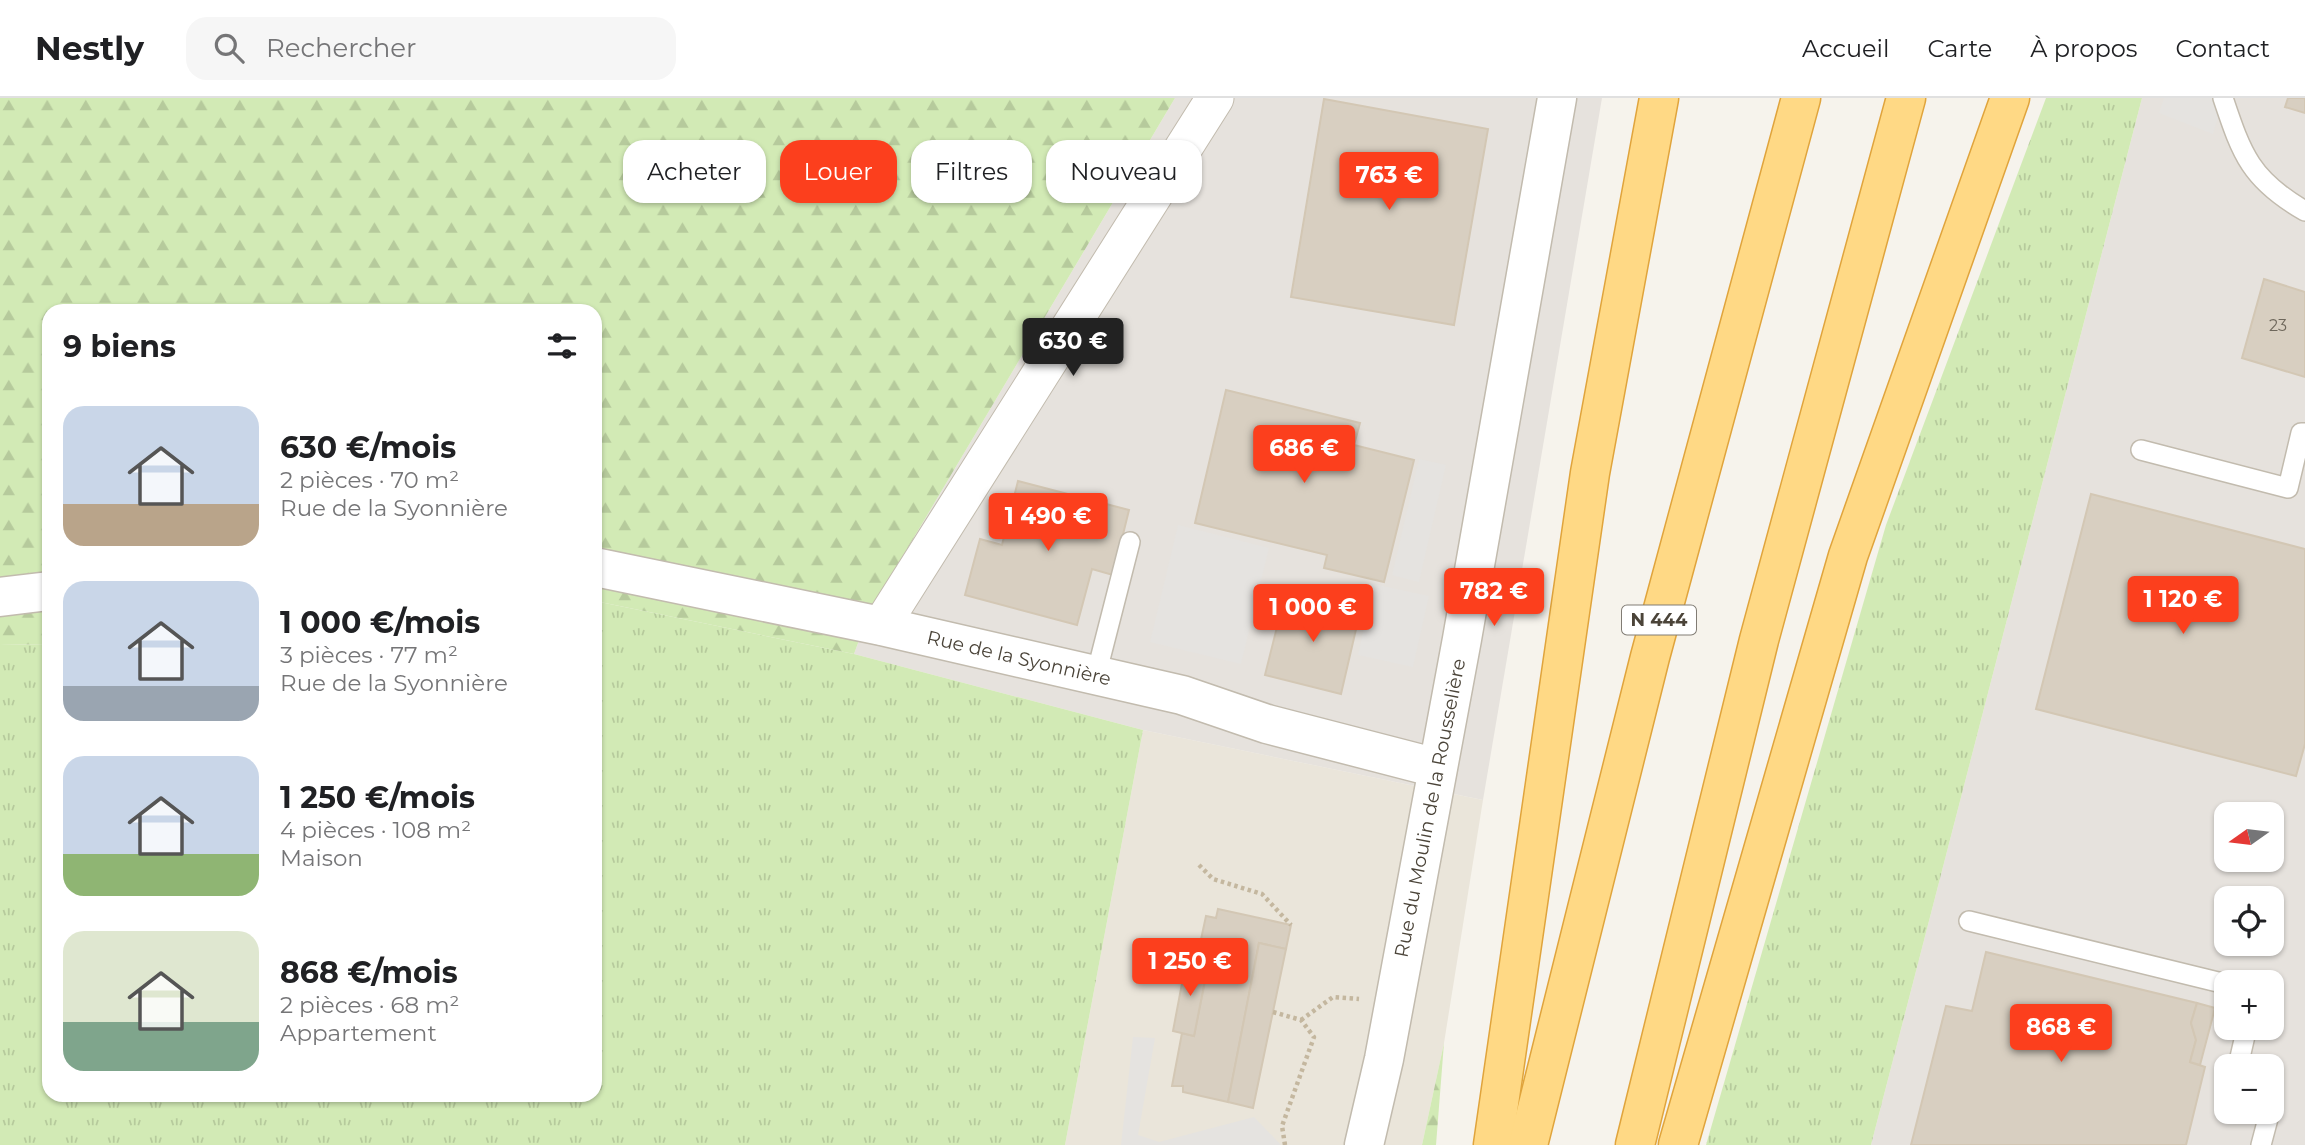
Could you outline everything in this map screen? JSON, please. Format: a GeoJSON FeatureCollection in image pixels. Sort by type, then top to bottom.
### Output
{"type":"FeatureCollection","features":[{"type":"Feature","properties":{"kind":"highway"},"geometry":{"type":"LineString","coordinates":[[1493,1145],[1590,473],[1659,98]]}},
{"type":"Feature","properties":{"kind":"highway","name":"N 444"},"geometry":{"type":"LineString","coordinates":[[1528,1145],[1650,657],[1801,98]]}},
{"type":"Feature","properties":{"kind":"highway"},"geometry":{"type":"LineString","coordinates":[[1635,1145],[1766,614],[1906,98]]}},
{"type":"Feature","properties":{"kind":"highway"},"geometry":{"type":"LineString","coordinates":[[1678,1145],[1848,556],[2010,98]]}},
{"type":"Feature","properties":{"kind":"street"},"geometry":{"type":"LineString","coordinates":[[881,626],[1215,98]]}},
{"type":"Feature","properties":{"kind":"street","name":"Rue du Moulin de la Rousselière"},"geometry":{"type":"LineString","coordinates":[[1364,1145],[1394,1003],[1557,98]]}},
{"type":"Feature","properties":{"kind":"street","name":"Rue de la Syonnière"},"geometry":{"type":"LineString","coordinates":[[602,568],[881,626],[1182,695],[1267,724],[1437,768]]}},
{"type":"Feature","properties":{"kind":"street"},"geometry":{"type":"LineString","coordinates":[[0,597],[42,593]]}},
{"type":"Feature","properties":{"kind":"lane"},"geometry":{"type":"LineString","coordinates":[[2223,98],[2241,151],[2274,194],[2305,211]]}},
{"type":"Feature","properties":{"kind":"lane"},"geometry":{"type":"LineString","coordinates":[[2141,450],[2288,488],[2301,433],[2305,433]]}},
{"type":"Feature","properties":{"kind":"lane"},"geometry":{"type":"LineString","coordinates":[[1096,675],[1130,542]]}},
{"type":"Feature","properties":{"kind":"lane"},"geometry":{"type":"LineString","coordinates":[[1969,921],[2214,981]]}},
{"type":"Feature","properties":{"kind":"lane"},"geometry":{"type":"LineString","coordinates":[[2261,1145],[2267,1124]]}},
{"type":"Feature","properties":{"kind":"path"},"geometry":{"type":"LineString","coordinates":[[1199,865],[1213,878],[1262,894],[1291,925]]}},
{"type":"Feature","properties":{"kind":"path"},"geometry":{"type":"LineString","coordinates":[[1301,1020],[1334,997],[1394,1003]]}},
{"type":"Feature","properties":{"kind":"path"},"geometry":{"type":"LineString","coordinates":[[1273,1012],[1301,1020],[1314,1037],[1282,1126],[1285,1145]]}},
{"type":"Feature","properties":{"kind":"shaded area"},"geometry":{"type":"Polygon","coordinates":[[[1175,98],[1602,98],[1483,800],[1143,730],[854,654],[869,613],[1113,203],[1202,203],[1202,140],[1150,140],[1175,98]]]}},
{"type":"Feature","properties":{"kind":"shaded area"},"geometry":{"type":"Polygon","coordinates":[[[2142,98],[2305,98],[2305,1145],[1871,1145],[2142,98]]]}},
{"type":"Feature","properties":{"kind":"shaded area"},"geometry":{"type":"Polygon","coordinates":[[[2164,98],[2224,98],[2213,134],[2159,113],[2164,98]]]}},
{"type":"Feature","properties":{"kind":"shaded area"},"geometry":{"type":"Polygon","coordinates":[[[1419,459],[1446,465],[1419,582],[1392,575],[1419,459]]]}},
{"type":"Feature","properties":{"kind":"shaded area"},"geometry":{"type":"Polygon","coordinates":[[[1178,525],[1269,548],[1241,664],[1150,642],[1178,525]]]}},
{"type":"Feature","properties":{"kind":"shaded area"},"geometry":{"type":"Polygon","coordinates":[[[1373,584],[1429,596],[1413,667],[1358,655],[1373,584]]]}},
{"type":"Feature","properties":{"kind":"shaded area"},"geometry":{"type":"Polygon","coordinates":[[[1143,730],[1483,800],[1444,1043],[1422,1145],[1065,1145],[1143,730]]]}},
{"type":"Feature","properties":{"kind":"shaded area"},"geometry":{"type":"Polygon","coordinates":[[[1133,1037],[1155,1038],[1138,1135],[1159,1142],[1254,1117],[1281,1145],[1121,1145],[1133,1037]]]}},
{"type":"Feature","properties":{"kind":"green space"},"geometry":{"type":"Polygon","coordinates":[[[0,98],[1175,98],[1150,140],[1046,140],[1046,203],[1113,203],[869,613],[854,654],[602,602],[602,304],[42,304],[42,644],[0,645],[0,98]]]}},
{"type":"Feature","properties":{"kind":"green space"},"geometry":{"type":"Polygon","coordinates":[[[2046,98],[2142,98],[1871,1145],[1706,1145],[1886,525],[2046,98]]]}},
{"type":"Feature","properties":{"kind":"green space"},"geometry":{"type":"Polygon","coordinates":[[[602,602],[854,654],[1143,730],[1065,1145],[0,1145],[0,645],[42,644],[42,1102],[602,1102],[602,602]]]}},
{"type":"Feature","properties":{"kind":"green space"},"geometry":{"type":"Polygon","coordinates":[[[1444,1043],[1436,1145],[1422,1145],[1444,1043]]]}},
{"type":"Feature","properties":{"kind":"building"},"geometry":{"type":"Polygon","coordinates":[[[2288,98],[2305,98],[2305,113],[2285,107],[2288,98]]]}},
{"type":"Feature","properties":{"kind":"building"},"geometry":{"type":"Polygon","coordinates":[[[1324,99],[1488,129],[1454,325],[1291,297],[1324,99]]]}},
{"type":"Feature","properties":{"kind":"building"},"geometry":{"type":"Polygon","coordinates":[[[2264,279],[2305,292],[2305,377],[2242,358],[2264,279]]]}},
{"type":"Feature","properties":{"kind":"building"},"geometry":{"type":"Polygon","coordinates":[[[1226,390],[1360,423],[1354,445],[1414,460],[1384,582],[1324,568],[1327,555],[1195,523],[1226,390]]]}},
{"type":"Feature","properties":{"kind":"building"},"geometry":{"type":"Polygon","coordinates":[[[1018,481],[1129,510],[1113,575],[1092,569],[1077,625],[965,595],[980,539],[1002,545],[1018,481]]]}},
{"type":"Feature","properties":{"kind":"building"},"geometry":{"type":"Polygon","coordinates":[[[2091,494],[2305,549],[2305,744],[2296,776],[2036,709],[2091,494]]]}},
{"type":"Feature","properties":{"kind":"building"},"geometry":{"type":"Polygon","coordinates":[[[1285,595],[1360,612],[1341,694],[1265,675],[1285,595]]]}},
{"type":"Feature","properties":{"kind":"building"},"geometry":{"type":"Polygon","coordinates":[[[1218,909],[1291,925],[1286,949],[1259,943],[1228,1102],[1183,1092],[1183,1086],[1172,1086],[1182,1033],[1194,1036],[1208,965],[1196,963],[1206,916],[1216,918],[1218,909]]]}},
{"type":"Feature","properties":{"kind":"building"},"geometry":{"type":"Polygon","coordinates":[[[1259,943],[1286,949],[1253,1108],[1228,1102],[1259,943]]]}},
{"type":"Feature","properties":{"kind":"building"},"geometry":{"type":"Polygon","coordinates":[[[1986,952],[2197,1003],[2191,1023],[2196,1040],[2190,1062],[2205,1067],[2186,1145],[1911,1145],[1946,1006],[1972,1011],[1986,952]]]}},
{"type":"Feature","properties":{"kind":"building"},"geometry":{"type":"Polygon","coordinates":[[[1186,962],[1208,965],[1194,1036],[1173,1031],[1186,962]]]}},
{"type":"Feature","properties":{"kind":"building"},"geometry":{"type":"Polygon","coordinates":[[[2197,1003],[2214,1008],[2200,1065],[2190,1062],[2196,1040],[2191,1023],[2197,1003]]]}}]}
